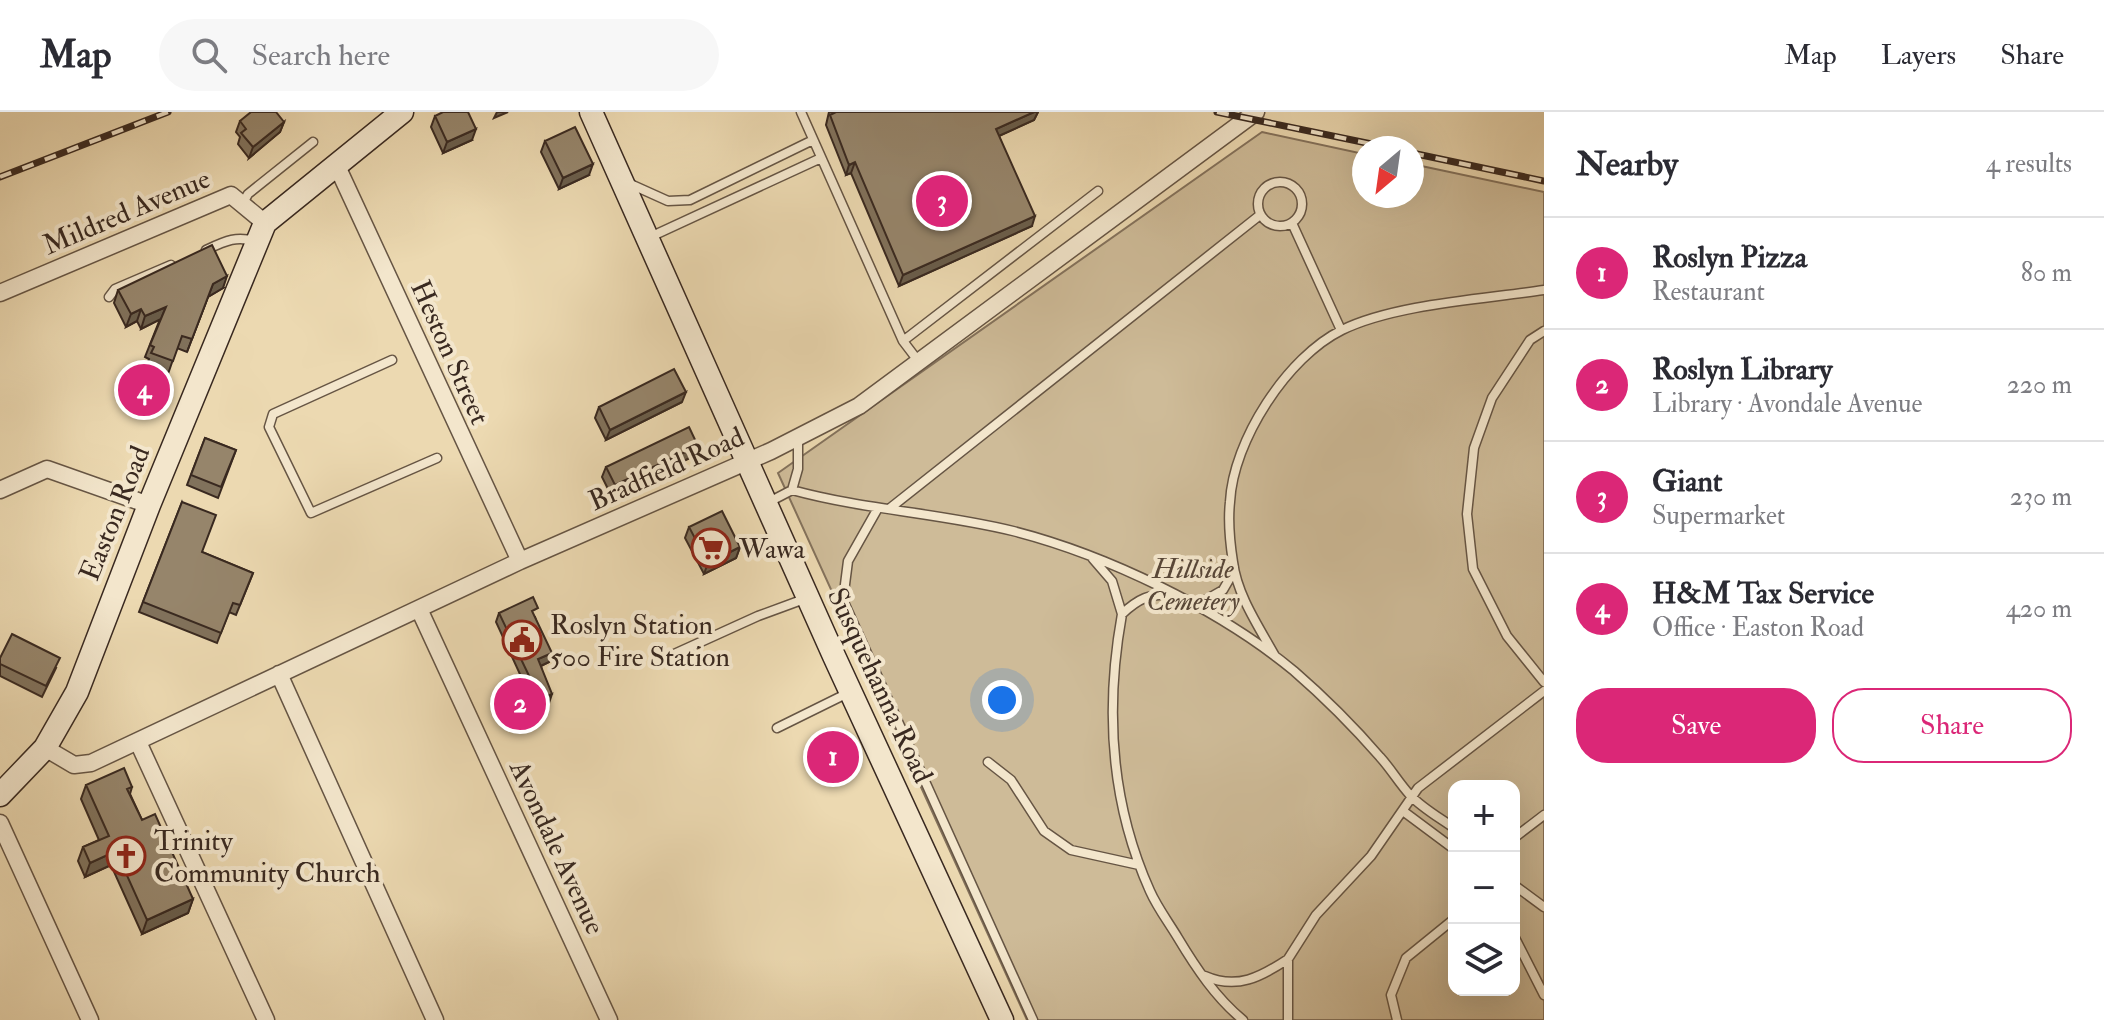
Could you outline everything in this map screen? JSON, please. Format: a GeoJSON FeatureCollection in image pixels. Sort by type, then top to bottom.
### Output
{"type":"FeatureCollection","features":[{"type":"Feature","properties":{"kind":"main road","name":"Easton Road"},"geometry":{"type":"LineString","coordinates":[[0,795],[45,748],[77,692],[149,505],[262,233],[336,164],[402,112]]}},
{"type":"Feature","properties":{"kind":"main road","name":"Susquehanna Road"},"geometry":{"type":"LineString","coordinates":[[591,112],[808,598],[1002,1020]]}},
{"type":"Feature","properties":{"kind":"street","name":"Bradfield Road"},"geometry":{"type":"LineString","coordinates":[[45,748],[74,765],[91,763],[520,561],[798,438],[859,406],[1256,112]]}},
{"type":"Feature","properties":{"kind":"street","name":"Heston Street"},"geometry":{"type":"LineString","coordinates":[[336,164],[520,561]]}},
{"type":"Feature","properties":{"kind":"street","name":"Mildred Avenue"},"geometry":{"type":"LineString","coordinates":[[0,293],[231,195],[243,203],[262,233]]}},
{"type":"Feature","properties":{"kind":"street"},"geometry":{"type":"LineString","coordinates":[[0,490],[47,469],[149,505]]}},
{"type":"Feature","properties":{"kind":"street","name":"Avondale Avenue"},"geometry":{"type":"LineString","coordinates":[[419,609],[609,1020]]}},
{"type":"Feature","properties":{"kind":"street"},"geometry":{"type":"LineString","coordinates":[[279,674],[435,1020]]}},
{"type":"Feature","properties":{"kind":"street"},"geometry":{"type":"LineString","coordinates":[[138,742],[266,1020]]}},
{"type":"Feature","properties":{"kind":"street"},"geometry":{"type":"LineString","coordinates":[[0,823],[90,1020]]}},
{"type":"Feature","properties":{"kind":"lane"},"geometry":{"type":"LineString","coordinates":[[801,112],[903,341],[919,362]]}},
{"type":"Feature","properties":{"kind":"lane"},"geometry":{"type":"LineString","coordinates":[[621,180],[668,201],[690,200],[813,140]]}},
{"type":"Feature","properties":{"kind":"lane"},"geometry":{"type":"LineString","coordinates":[[243,203],[248,194],[313,142]]}},
{"type":"Feature","properties":{"kind":"lane"},"geometry":{"type":"LineString","coordinates":[[647,238],[821,158]]}},
{"type":"Feature","properties":{"kind":"lane"},"geometry":{"type":"LineString","coordinates":[[1285,182],[1301,196],[1301,211],[1292,223],[1271,225],[1260,215],[1260,193],[1270,183],[1285,182]]}},
{"type":"Feature","properties":{"kind":"lane"},"geometry":{"type":"LineString","coordinates":[[903,341],[1098,191]]}},
{"type":"Feature","properties":{"kind":"lane"},"geometry":{"type":"LineString","coordinates":[[889,509],[1260,215]]}},
{"type":"Feature","properties":{"kind":"lane"},"geometry":{"type":"LineString","coordinates":[[1292,223],[1341,330]]}},
{"type":"Feature","properties":{"kind":"lane"},"geometry":{"type":"LineString","coordinates":[[191,257],[229,239],[262,233]]}},
{"type":"Feature","properties":{"kind":"lane"},"geometry":{"type":"LineString","coordinates":[[109,297],[115,289],[179,262]]}},
{"type":"Feature","properties":{"kind":"lane"},"geometry":{"type":"LineString","coordinates":[[1276,659],[1246,602],[1235,570],[1230,500],[1243,448],[1265,405],[1297,362],[1341,330],[1398,312],[1539,291],[1544,301]]}},
{"type":"Feature","properties":{"kind":"lane"},"geometry":{"type":"LineString","coordinates":[[1544,330],[1530,340],[1492,398],[1474,448],[1467,514],[1473,569],[1507,636],[1544,682]]}},
{"type":"Feature","properties":{"kind":"lane"},"geometry":{"type":"LineString","coordinates":[[392,360],[273,414],[269,427],[311,513],[437,458]]}},
{"type":"Feature","properties":{"kind":"lane"},"geometry":{"type":"LineString","coordinates":[[792,490],[798,469],[798,438]]}},
{"type":"Feature","properties":{"kind":"lane"},"geometry":{"type":"LineString","coordinates":[[766,504],[792,490],[836,502],[1011,531],[1087,555],[1176,596],[1226,624],[1293,671],[1353,728],[1412,797],[1448,824]]}},
{"type":"Feature","properties":{"kind":"lane"},"geometry":{"type":"LineString","coordinates":[[878,508],[848,561],[843,600],[1033,1020]]}},
{"type":"Feature","properties":{"kind":"lane"},"geometry":{"type":"LineString","coordinates":[[1087,555],[1100,565],[1112,581],[1122,614],[1115,652],[1112,719],[1115,773],[1126,831],[1151,893],[1202,975],[1229,1009],[1243,1020]]}},
{"type":"Feature","properties":{"kind":"lane"},"geometry":{"type":"LineString","coordinates":[[1195,606],[1223,590],[1235,570]]}},
{"type":"Feature","properties":{"kind":"lane"},"geometry":{"type":"LineString","coordinates":[[1122,614],[1144,597],[1158,594],[1176,596]]}},
{"type":"Feature","properties":{"kind":"lane"},"geometry":{"type":"LineString","coordinates":[[661,660],[758,616],[808,598]]}},
{"type":"Feature","properties":{"kind":"lane"},"geometry":{"type":"LineString","coordinates":[[1202,975],[1228,983],[1246,982],[1260,978],[1288,959],[1316,915],[1371,856],[1418,788],[1544,691]]}},
{"type":"Feature","properties":{"kind":"lane"},"geometry":{"type":"LineString","coordinates":[[777,728],[851,692]]}},
{"type":"Feature","properties":{"kind":"lane"},"geometry":{"type":"LineString","coordinates":[[988,762],[1011,780],[1044,831],[1071,850],[1139,865]]}},
{"type":"Feature","properties":{"kind":"lane"},"geometry":{"type":"LineString","coordinates":[[1403,811],[1448,845]]}},
{"type":"Feature","properties":{"kind":"lane"},"geometry":{"type":"LineString","coordinates":[[1520,833],[1544,815]]}},
{"type":"Feature","properties":{"kind":"lane"},"geometry":{"type":"LineString","coordinates":[[1520,889],[1544,907]]}},
{"type":"Feature","properties":{"kind":"lane"},"geometry":{"type":"LineString","coordinates":[[1397,1020],[1391,995],[1406,958],[1448,924]]}},
{"type":"Feature","properties":{"kind":"lane"},"geometry":{"type":"LineString","coordinates":[[1520,948],[1544,995]]}},
{"type":"Feature","properties":{"kind":"lane"},"geometry":{"type":"LineString","coordinates":[[1288,959],[1288,1020]]}},
{"type":"Feature","properties":{"kind":"green space","name":"Hillside Cemetery"},"geometry":{"type":"Polygon","coordinates":[[[1262,132],[1352,151],[1352,208],[1424,208],[1424,167],[1544,192],[1544,1020],[1027,1020],[778,473],[1262,132]]]}},
{"type":"Feature","properties":{"kind":"building"},"geometry":{"type":"Polygon","coordinates":[[[251,112],[276,112],[284,122],[253,147],[241,133],[246,129],[240,121],[251,112]]]}},
{"type":"Feature","properties":{"kind":"building"},"geometry":{"type":"Polygon","coordinates":[[[443,112],[468,112],[476,129],[447,142],[435,116],[443,112]]]}},
{"type":"Feature","properties":{"kind":"building"},"geometry":{"type":"Polygon","coordinates":[[[836,112],[1034,112],[996,129],[1035,216],[903,275],[855,162],[849,165],[830,115],[836,112]]]}},
{"type":"Feature","properties":{"kind":"building"},"geometry":{"type":"Polygon","coordinates":[[[575,127],[593,164],[563,178],[545,141],[575,127]]]}},
{"type":"Feature","properties":{"kind":"building"},"geometry":{"type":"Polygon","coordinates":[[[212,245],[227,276],[213,284],[192,339],[182,336],[173,361],[151,353],[154,347],[150,345],[166,307],[145,316],[141,309],[131,314],[118,290],[212,245]]]}},
{"type":"Feature","properties":{"kind":"building"},"geometry":{"type":"Polygon","coordinates":[[[674,369],[686,392],[610,430],[599,407],[674,369]]]}},
{"type":"Feature","properties":{"kind":"building"},"geometry":{"type":"Polygon","coordinates":[[[689,427],[698,446],[615,485],[606,467],[689,427]]]}},
{"type":"Feature","properties":{"kind":"building"},"geometry":{"type":"Polygon","coordinates":[[[205,438],[236,450],[221,487],[191,475],[205,438]]]}},
{"type":"Feature","properties":{"kind":"building"},"geometry":{"type":"Polygon","coordinates":[[[182,502],[216,515],[202,552],[253,573],[240,605],[233,603],[221,633],[143,602],[182,502]]]}},
{"type":"Feature","properties":{"kind":"building","name":"Wawa"},"geometry":{"type":"Polygon","coordinates":[[[722,511],[740,547],[708,563],[689,527],[722,511]]]}},
{"type":"Feature","properties":{"kind":"building"},"geometry":{"type":"Polygon","coordinates":[[[533,597],[538,608],[532,611],[552,653],[538,659],[552,694],[508,713],[500,695],[532,682],[499,613],[533,597]]]}},
{"type":"Feature","properties":{"kind":"building"},"geometry":{"type":"Polygon","coordinates":[[[12,634],[60,658],[46,686],[0,664],[12,634]]]}},
{"type":"Feature","properties":{"kind":"building","name":"Trinity Community Church"},"geometry":{"type":"Polygon","coordinates":[[[124,768],[132,787],[127,789],[142,820],[155,814],[193,899],[147,920],[116,851],[90,863],[83,847],[109,836],[86,785],[124,768]]]}},
{"type":"Feature","properties":{"kind":"railway"},"geometry":{"type":"LineString","coordinates":[[0,177],[168,112]]}},
{"type":"Feature","properties":{"kind":"railway"},"geometry":{"type":"LineString","coordinates":[[1217,112],[1352,140]]}},
{"type":"Feature","properties":{"kind":"railway"},"geometry":{"type":"LineString","coordinates":[[1424,156],[1544,181]]}},
{"type":"Feature","properties":{"kind":"place","name":"Giant"},"geometry":{"type":"Point","coordinates":[942,201]}},
{"type":"Feature","properties":{"kind":"place","name":"H&M Tax Service"},"geometry":{"type":"Point","coordinates":[144,390]}},
{"type":"Feature","properties":{"kind":"place","name":"Wawa"},"geometry":{"type":"Point","coordinates":[711,548]}},
{"type":"Feature","properties":{"kind":"place","name":"Roslyn Station 500 Fire Station"},"geometry":{"type":"Point","coordinates":[522,640]}},
{"type":"Feature","properties":{"kind":"place","name":"Roslyn Library"},"geometry":{"type":"Point","coordinates":[520,704]}},
{"type":"Feature","properties":{"kind":"place","name":"Roslyn Pizza"},"geometry":{"type":"Point","coordinates":[833,757]}},
{"type":"Feature","properties":{"kind":"place","name":"Trinity Community Church"},"geometry":{"type":"Point","coordinates":[126,856]}}]}
